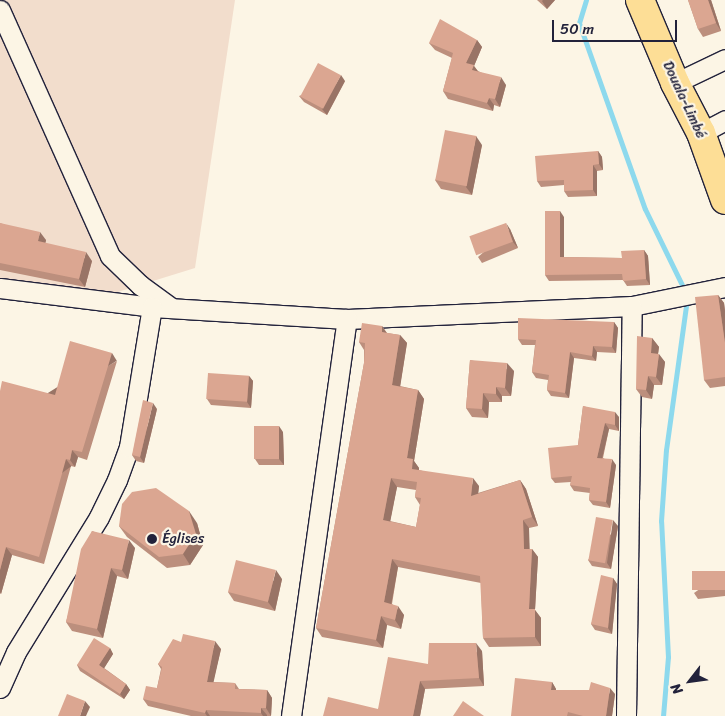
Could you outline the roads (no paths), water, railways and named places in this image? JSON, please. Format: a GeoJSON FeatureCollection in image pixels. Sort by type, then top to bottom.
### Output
{"type":"FeatureCollection","features":[{"type":"Feature","properties":{"kind":"highway","name":"Douala-Limbé"},"geometry":{"type":"LineString","coordinates":[[640,0],[675,83],[701,133],[725,200]]}},
{"type":"Feature","properties":{"kind":"street"},"geometry":{"type":"LineString","coordinates":[[0,10],[110,256],[140,285],[172,308]]}},
{"type":"Feature","properties":{"kind":"street"},"geometry":{"type":"LineString","coordinates":[[675,83],[725,59]]}},
{"type":"Feature","properties":{"kind":"street"},"geometry":{"type":"LineString","coordinates":[[701,133],[725,120]]}},
{"type":"Feature","properties":{"kind":"street"},"geometry":{"type":"LineString","coordinates":[[0,288],[152,307],[347,319],[632,306],[725,287]]}},
{"type":"Feature","properties":{"kind":"street"},"geometry":{"type":"LineString","coordinates":[[626,716],[632,306]]}},
{"type":"Feature","properties":{"kind":"street"},"geometry":{"type":"LineString","coordinates":[[0,688],[16,652],[99,516],[116,480],[129,447],[152,307]]}},
{"type":"Feature","properties":{"kind":"street"},"geometry":{"type":"LineString","coordinates":[[291,716],[347,319]]}},
{"type":"Feature","properties":{"kind":"waterway"},"geometry":{"type":"LineString","coordinates":[[586,0],[579,23],[645,209],[685,291]]}},
{"type":"Feature","properties":{"kind":"waterway"},"geometry":{"type":"LineString","coordinates":[[663,716],[668,657],[661,521],[666,450],[687,299]]}},
{"type":"Feature","properties":{"kind":"place","name":"Églises"},"geometry":{"type":"Point","coordinates":[152,539]}}]}
